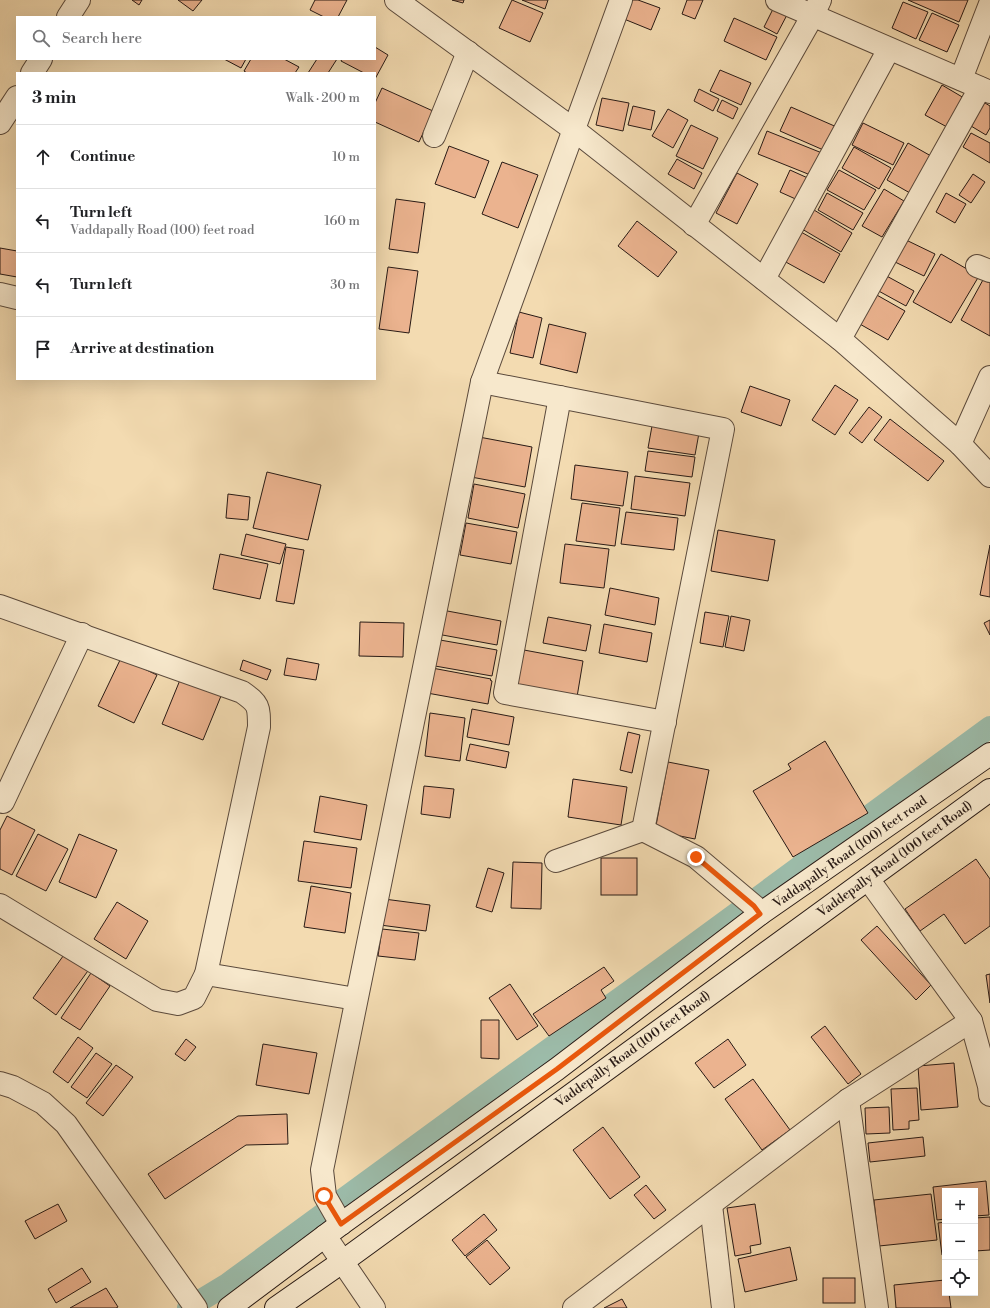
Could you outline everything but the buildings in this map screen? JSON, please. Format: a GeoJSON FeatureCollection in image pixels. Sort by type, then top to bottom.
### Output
{"type":"FeatureCollection","features":[{"type":"Feature","properties":{"kind":"street"},"geometry":{"type":"LineString","coordinates":[[69,16],[79,0]]}},
{"type":"Feature","properties":{"kind":"street"},"geometry":{"type":"LineString","coordinates":[[396,0],[573,129],[840,339],[960,444],[990,476]]}},
{"type":"Feature","properties":{"kind":"street"},"geometry":{"type":"LineString","coordinates":[[374,1308],[342,1262],[334,1225],[324,1196],[322,1170],[482,382],[620,0]]}},
{"type":"Feature","properties":{"kind":"street"},"geometry":{"type":"LineString","coordinates":[[777,0],[816,8],[889,49],[985,90],[840,339]]}},
{"type":"Feature","properties":{"kind":"street"},"geometry":{"type":"LineString","coordinates":[[960,79],[990,4]]}},
{"type":"Feature","properties":{"kind":"street"},"geometry":{"type":"LineString","coordinates":[[694,225],[816,8]]}},
{"type":"Feature","properties":{"kind":"street"},"geometry":{"type":"LineString","coordinates":[[764,279],[889,49]]}},
{"type":"Feature","properties":{"kind":"street"},"geometry":{"type":"LineString","coordinates":[[434,136],[468,52]]}},
{"type":"Feature","properties":{"kind":"street"},"geometry":{"type":"LineString","coordinates":[[33,72],[40,60]]}},
{"type":"Feature","properties":{"kind":"street"},"geometry":{"type":"LineString","coordinates":[[0,123],[16,99]]}},
{"type":"Feature","properties":{"kind":"street"},"geometry":{"type":"LineString","coordinates":[[0,294],[16,298]]}},
{"type":"Feature","properties":{"kind":"street"},"geometry":{"type":"LineString","coordinates":[[960,444],[990,377]]}},
{"type":"Feature","properties":{"kind":"street"},"geometry":{"type":"LineString","coordinates":[[482,382],[723,429],[643,830]]}},
{"type":"Feature","properties":{"kind":"street"},"geometry":{"type":"LineString","coordinates":[[560,397],[505,692],[665,722]]}},
{"type":"Feature","properties":{"kind":"street"},"geometry":{"type":"LineString","coordinates":[[0,606],[242,692],[254,701],[259,710],[259,727],[206,974],[194,998],[178,1004],[157,1000],[0,905]]}},
{"type":"Feature","properties":{"kind":"street"},"geometry":{"type":"LineString","coordinates":[[3,802],[82,634]]}},
{"type":"Feature","properties":{"kind":"street","name":"Vaddapally Road (100) feet road"},"geometry":{"type":"LineString","coordinates":[[229,1308],[334,1225],[557,1069],[757,910],[990,754]]}},
{"type":"Feature","properties":{"kind":"street","name":"Vaddepally Road (100 feet Road)"},"geometry":{"type":"LineString","coordinates":[[276,1308],[342,1262],[990,790]]}},
{"type":"Feature","properties":{"kind":"street"},"geometry":{"type":"LineString","coordinates":[[556,861],[643,830],[696,857],[738,891],[757,910]]}},
{"type":"Feature","properties":{"kind":"street"},"geometry":{"type":"LineString","coordinates":[[868,880],[971,1021],[990,1089]]}},
{"type":"Feature","properties":{"kind":"street"},"geometry":{"type":"LineString","coordinates":[[206,974],[356,1000]]}},
{"type":"Feature","properties":{"kind":"street"},"geometry":{"type":"LineString","coordinates":[[574,1308],[848,1100],[971,1021]]}},
{"type":"Feature","properties":{"kind":"street"},"geometry":{"type":"LineString","coordinates":[[0,1083],[13,1087],[44,1103],[66,1124],[196,1308]]}},
{"type":"Feature","properties":{"kind":"street"},"geometry":{"type":"LineString","coordinates":[[848,1100],[877,1308]]}},
{"type":"Feature","properties":{"kind":"street"},"geometry":{"type":"LineString","coordinates":[[711,1204],[723,1308]]}},
{"type":"Feature","properties":{"kind":"waterway"},"geometry":{"type":"LineString","coordinates":[[188,1308],[226,1285],[990,727]]}},
{"type":"Feature","properties":{"kind":"route"},"geometry":{"type":"LineString","coordinates":[[324,1196],[341,1224],[557,1069],[760,914],[738,891],[696,857]]}}]}
